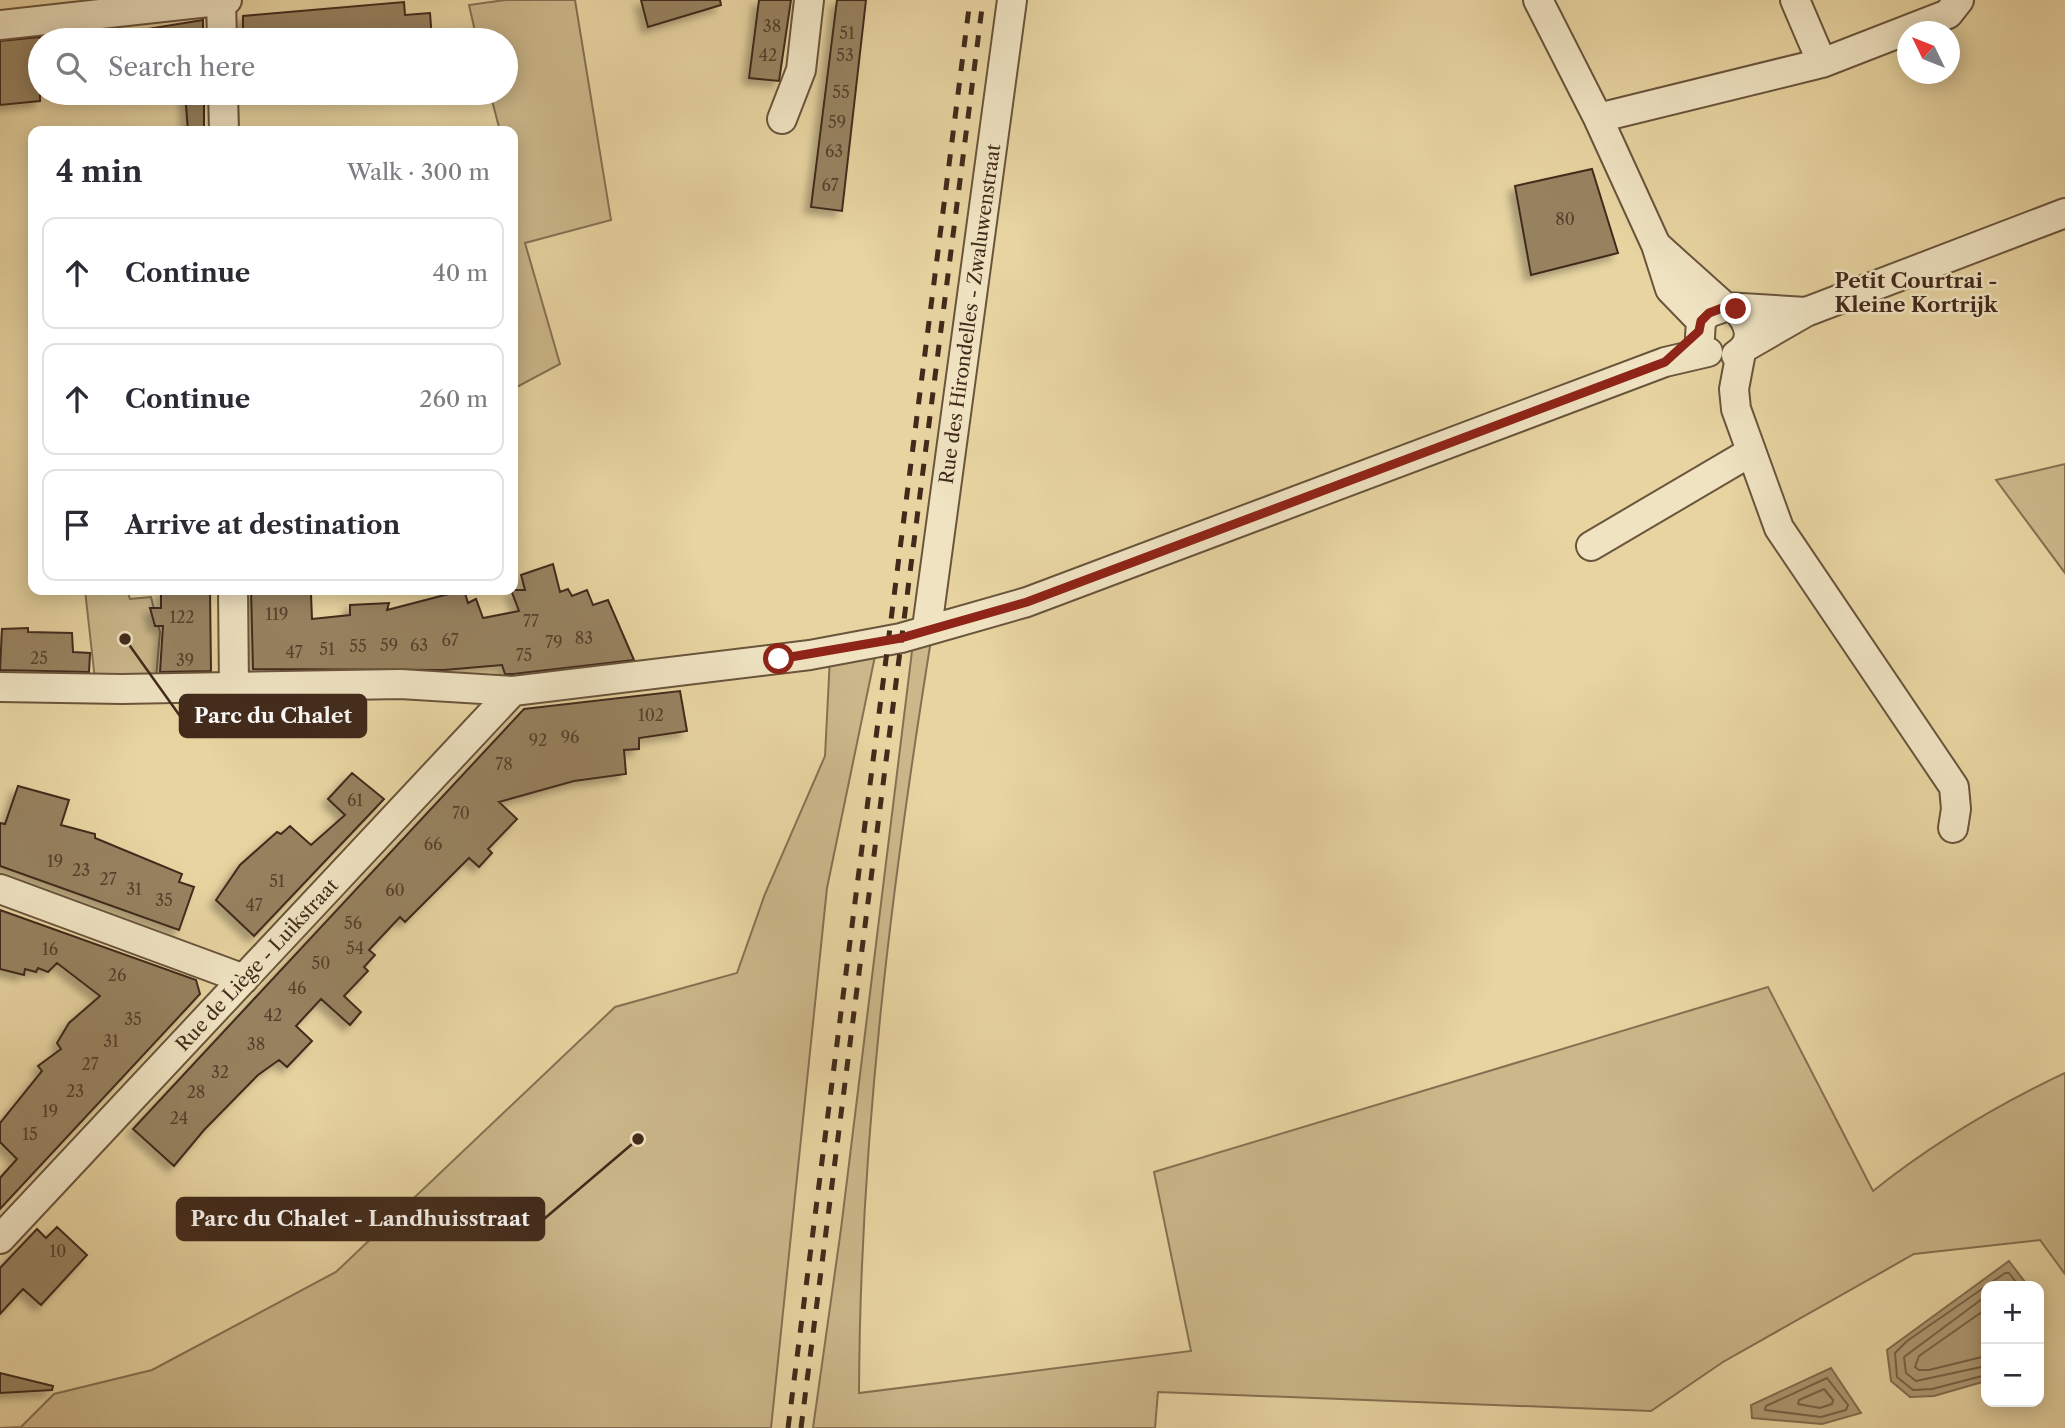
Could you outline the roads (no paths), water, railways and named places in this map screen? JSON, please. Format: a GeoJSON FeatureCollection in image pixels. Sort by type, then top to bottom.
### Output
{"type":"FeatureCollection","features":[{"type":"Feature","properties":{"kind":"street"},"geometry":{"type":"LineString","coordinates":[[221,0],[222,28]]}},
{"type":"Feature","properties":{"kind":"street"},"geometry":{"type":"LineString","coordinates":[[0,25],[227,0]]}},
{"type":"Feature","properties":{"kind":"street"},"geometry":{"type":"LineString","coordinates":[[782,119],[801,70],[809,0]]}},
{"type":"Feature","properties":{"kind":"street","name":"Rue des Hirondelles - Zwaluwenstraat"},"geometry":{"type":"LineString","coordinates":[[927,628],[1012,0]]}},
{"type":"Feature","properties":{"kind":"street"},"geometry":{"type":"LineString","coordinates":[[1538,0],[1598,118],[1656,246],[1721,334],[1736,409],[1749,453],[1779,528],[1954,787],[1956,809],[1953,828]]}},
{"type":"Feature","properties":{"kind":"street"},"geometry":{"type":"LineString","coordinates":[[1795,0],[1822,63]]}},
{"type":"Feature","properties":{"kind":"street"},"geometry":{"type":"LineString","coordinates":[[1598,118],[1822,63],[1948,14],[1959,0]]}},
{"type":"Feature","properties":{"kind":"street"},"geometry":{"type":"LineString","coordinates":[[223,105],[224,126]]}},
{"type":"Feature","properties":{"kind":"street"},"geometry":{"type":"LineString","coordinates":[[1721,334],[1806,312],[2065,213]]}},
{"type":"Feature","properties":{"kind":"street"},"geometry":{"type":"LineString","coordinates":[[0,687],[234,688],[400,684],[513,691],[810,655],[901,638],[927,628],[1027,602],[1665,362],[1771,308],[1806,312]]}},
{"type":"Feature","properties":{"kind":"street"},"geometry":{"type":"LineString","coordinates":[[1591,546],[1749,453]]}},
{"type":"Feature","properties":{"kind":"street"},"geometry":{"type":"LineString","coordinates":[[233,595],[234,688]]}},
{"type":"Feature","properties":{"kind":"street","name":"Rue de Liège - Luikstraat"},"geometry":{"type":"LineString","coordinates":[[0,1239],[513,691]]}},
{"type":"Feature","properties":{"kind":"street"},"geometry":{"type":"LineString","coordinates":[[0,889],[244,979]]}},
{"type":"Feature","properties":{"kind":"water"},"geometry":{"type":"Polygon","coordinates":[[[2009,1261],[2024,1281],[1982,1281],[2009,1261]]]}},
{"type":"Feature","properties":{"kind":"water"},"geometry":{"type":"Polygon","coordinates":[[[1981,1281],[1981,1382],[1934,1396],[1910,1397],[1891,1381],[1887,1350],[1981,1281]]]}},
{"type":"Feature","properties":{"kind":"water"},"geometry":{"type":"Polygon","coordinates":[[[1831,1368],[1861,1413],[1822,1424],[1752,1418],[1751,1405],[1831,1368]]]}},
{"type":"Feature","properties":{"kind":"railway"},"geometry":{"type":"LineString","coordinates":[[788,1428],[970,0]]}},
{"type":"Feature","properties":{"kind":"railway"},"geometry":{"type":"LineString","coordinates":[[801,1428],[983,0]]}},
{"type":"Feature","properties":{"kind":"place","name":"Parc du Chalet"},"geometry":{"type":"Point","coordinates":[125,639]}},
{"type":"Feature","properties":{"kind":"place","name":"Parc du Chalet - Landhuisstraat"},"geometry":{"type":"Point","coordinates":[638,1139]}},
{"type":"Feature","properties":{"kind":"district","name":"Petit Courtrai - Kleine Kortrijk"},"geometry":{"type":"Point","coordinates":[1916,292]}}]}
